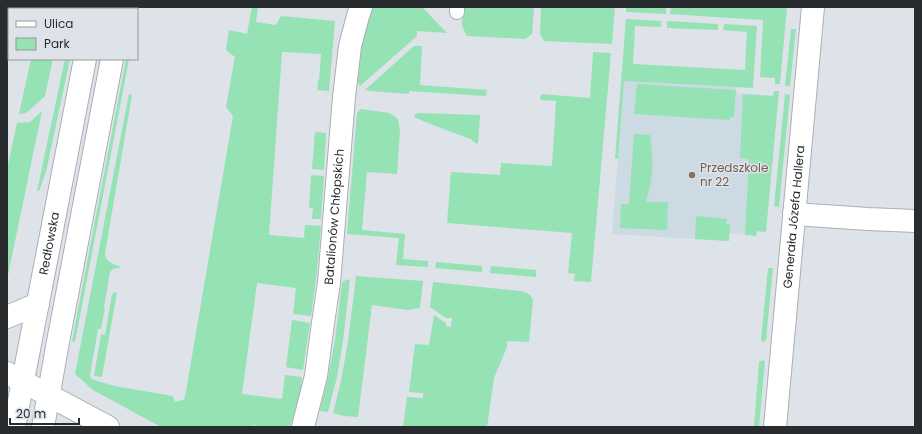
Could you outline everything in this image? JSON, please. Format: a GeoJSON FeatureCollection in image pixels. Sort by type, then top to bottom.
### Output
{"type":"FeatureCollection","features":[{"type":"Feature","properties":{"kind":"street","name":"Batalionów Chłopskich"},"geometry":{"type":"LineString","coordinates":[[302,427],[316,376],[329,282],[346,75],[350,46],[362,7]]}},
{"type":"Feature","properties":{"kind":"street","name":"Generała Józefa Hallera"},"geometry":{"type":"LineString","coordinates":[[775,427],[813,7]]}},
{"type":"Feature","properties":{"kind":"street","name":"Redłowska"},"geometry":{"type":"LineString","coordinates":[[14,427],[15,377],[38,304],[85,60]]}},
{"type":"Feature","properties":{"kind":"street"},"geometry":{"type":"LineString","coordinates":[[43,427],[112,60]]}},
{"type":"Feature","properties":{"kind":"street"},"geometry":{"type":"LineString","coordinates":[[794,214],[915,221]]}},
{"type":"Feature","properties":{"kind":"street"},"geometry":{"type":"LineString","coordinates":[[7,317],[38,304]]}},
{"type":"Feature","properties":{"kind":"street"},"geometry":{"type":"LineString","coordinates":[[15,377],[108,427]]}},
{"type":"Feature","properties":{"kind":"shaded area","name":"Przedszkole nr 22"},"geometry":{"type":"Polygon","coordinates":[[[624,81],[736,87],[736,93],[774,96],[762,232],[757,231],[756,236],[730,233],[729,241],[612,234],[624,81]]]}},
{"type":"Feature","properties":{"kind":"green space"},"geometry":{"type":"Polygon","coordinates":[[[252,7],[258,7],[256,22],[276,25],[281,16],[335,21],[329,91],[317,90],[321,54],[282,52],[269,235],[304,238],[305,225],[321,226],[311,316],[293,314],[296,288],[257,283],[242,394],[282,399],[285,375],[302,377],[301,389],[290,427],[259,427],[254,425],[253,427],[161,427],[93,390],[75,374],[129,94],[132,95],[105,253],[108,261],[122,267],[113,269],[110,272],[101,329],[98,329],[90,375],[91,379],[114,386],[173,396],[175,402],[183,400],[185,397],[233,116],[226,107],[235,57],[226,50],[229,30],[247,34],[252,7]]]}},
{"type":"Feature","properties":{"kind":"green space"},"geometry":{"type":"Polygon","coordinates":[[[370,7],[422,7],[447,33],[417,31],[417,36],[360,86],[355,78],[360,38],[370,7]]]}},
{"type":"Feature","properties":{"kind":"green space"},"geometry":{"type":"Polygon","coordinates":[[[463,7],[534,7],[532,34],[525,39],[467,36],[462,26],[463,7]]]}},
{"type":"Feature","properties":{"kind":"green space"},"geometry":{"type":"Polygon","coordinates":[[[541,7],[615,7],[612,44],[544,41],[540,34],[541,7]]]}},
{"type":"Feature","properties":{"kind":"green space"},"geometry":{"type":"Polygon","coordinates":[[[626,7],[666,7],[666,14],[626,12],[626,7]]]}},
{"type":"Feature","properties":{"kind":"green space"},"geometry":{"type":"Polygon","coordinates":[[[671,7],[787,7],[780,84],[775,84],[775,78],[760,77],[763,20],[670,14],[671,7]]]}},
{"type":"Feature","properties":{"kind":"green space"},"geometry":{"type":"Polygon","coordinates":[[[626,19],[661,21],[661,27],[635,26],[633,64],[745,70],[747,32],[723,30],[724,24],[757,26],[753,88],[624,81],[618,159],[615,158],[626,19]]]}},
{"type":"Feature","properties":{"kind":"green space"},"geometry":{"type":"Polygon","coordinates":[[[667,21],[718,24],[718,30],[667,28],[667,21]]]}},
{"type":"Feature","properties":{"kind":"green space"},"geometry":{"type":"Polygon","coordinates":[[[791,29],[796,29],[790,86],[785,86],[791,29]]]}},
{"type":"Feature","properties":{"kind":"green space"},"geometry":{"type":"Polygon","coordinates":[[[414,46],[422,46],[420,85],[487,90],[486,96],[409,91],[409,94],[365,90],[414,46]]]}},
{"type":"Feature","properties":{"kind":"green space"},"geometry":{"type":"Polygon","coordinates":[[[593,52],[611,53],[591,282],[574,281],[575,274],[568,273],[572,233],[447,223],[451,172],[500,175],[501,163],[552,166],[556,101],[540,100],[541,94],[590,98],[593,52]]]}},
{"type":"Feature","properties":{"kind":"green space"},"geometry":{"type":"Polygon","coordinates":[[[31,60],[53,60],[45,96],[26,113],[19,114],[31,60]]]}},
{"type":"Feature","properties":{"kind":"green space"},"geometry":{"type":"Polygon","coordinates":[[[65,60],[70,60],[46,172],[39,191],[37,191],[65,60]]]}},
{"type":"Feature","properties":{"kind":"green space"},"geometry":{"type":"Polygon","coordinates":[[[126,60],[129,60],[75,342],[72,341],[126,60]]]}},
{"type":"Feature","properties":{"kind":"green space"},"geometry":{"type":"Polygon","coordinates":[[[637,84],[736,90],[734,117],[730,117],[730,120],[634,114],[637,84]]]}},
{"type":"Feature","properties":{"kind":"green space"},"geometry":{"type":"Polygon","coordinates":[[[774,91],[779,91],[766,232],[757,231],[756,236],[745,235],[749,159],[740,158],[743,94],[773,96],[774,91]]]}},
{"type":"Feature","properties":{"kind":"green space"},"geometry":{"type":"Polygon","coordinates":[[[785,94],[790,95],[779,207],[774,206],[785,94]]]}},
{"type":"Feature","properties":{"kind":"green space"},"geometry":{"type":"Polygon","coordinates":[[[361,109],[389,113],[397,118],[400,130],[397,174],[367,172],[362,230],[405,234],[403,259],[428,261],[428,267],[396,265],[399,238],[347,234],[357,113],[361,109]]]}},
{"type":"Feature","properties":{"kind":"green space"},"geometry":{"type":"Polygon","coordinates":[[[42,111],[7,280],[7,169],[17,123],[30,122],[42,111]]]}},
{"type":"Feature","properties":{"kind":"green space"},"geometry":{"type":"Polygon","coordinates":[[[415,114],[480,115],[478,144],[414,117],[415,114]]]}},
{"type":"Feature","properties":{"kind":"green space"},"geometry":{"type":"Polygon","coordinates":[[[315,132],[326,133],[324,170],[312,169],[315,132]]]}},
{"type":"Feature","properties":{"kind":"green space"},"geometry":{"type":"Polygon","coordinates":[[[634,134],[650,135],[652,168],[646,202],[668,202],[667,230],[620,228],[621,204],[629,204],[634,134]]]}},
{"type":"Feature","properties":{"kind":"green space"},"geometry":{"type":"Polygon","coordinates":[[[311,175],[324,176],[321,219],[312,219],[313,208],[309,208],[311,175]]]}},
{"type":"Feature","properties":{"kind":"green space"},"geometry":{"type":"Polygon","coordinates":[[[696,216],[727,219],[726,224],[730,224],[729,241],[695,239],[696,216]]]}},
{"type":"Feature","properties":{"kind":"green space"},"geometry":{"type":"Polygon","coordinates":[[[436,262],[482,266],[482,272],[435,268],[436,262]]]}},
{"type":"Feature","properties":{"kind":"green space"},"geometry":{"type":"Polygon","coordinates":[[[491,266],[536,270],[536,277],[490,273],[491,266]]]}},
{"type":"Feature","properties":{"kind":"green space"},"geometry":{"type":"Polygon","coordinates":[[[768,268],[773,268],[766,340],[763,342],[761,340],[768,268]]]}},
{"type":"Feature","properties":{"kind":"green space"},"geometry":{"type":"Polygon","coordinates":[[[356,276],[423,281],[420,308],[408,310],[372,305],[358,417],[344,416],[333,413],[341,381],[348,342],[356,276]]]}},
{"type":"Feature","properties":{"kind":"green space"},"geometry":{"type":"Polygon","coordinates":[[[350,279],[343,341],[337,377],[328,412],[320,411],[335,340],[342,283],[350,279]]]}},
{"type":"Feature","properties":{"kind":"green space"},"geometry":{"type":"Polygon","coordinates":[[[433,282],[521,291],[532,297],[533,301],[529,342],[507,341],[507,347],[494,378],[487,427],[403,427],[407,397],[423,398],[423,393],[409,392],[415,344],[429,345],[434,315],[446,323],[446,326],[451,327],[452,318],[446,318],[430,307],[433,282]]]}},
{"type":"Feature","properties":{"kind":"green space"},"geometry":{"type":"Polygon","coordinates":[[[117,292],[102,377],[94,376],[101,334],[105,335],[112,294],[117,292]]]}},
{"type":"Feature","properties":{"kind":"green space"},"geometry":{"type":"Polygon","coordinates":[[[292,320],[310,323],[303,370],[286,367],[292,320]]]}},
{"type":"Feature","properties":{"kind":"green space"},"geometry":{"type":"Polygon","coordinates":[[[763,360],[765,362],[759,427],[754,427],[759,362],[763,360]]]}},
{"type":"Feature","properties":{"kind":"place","name":"Przedszkole nr 22"},"geometry":{"type":"Point","coordinates":[692,175]}}]}
